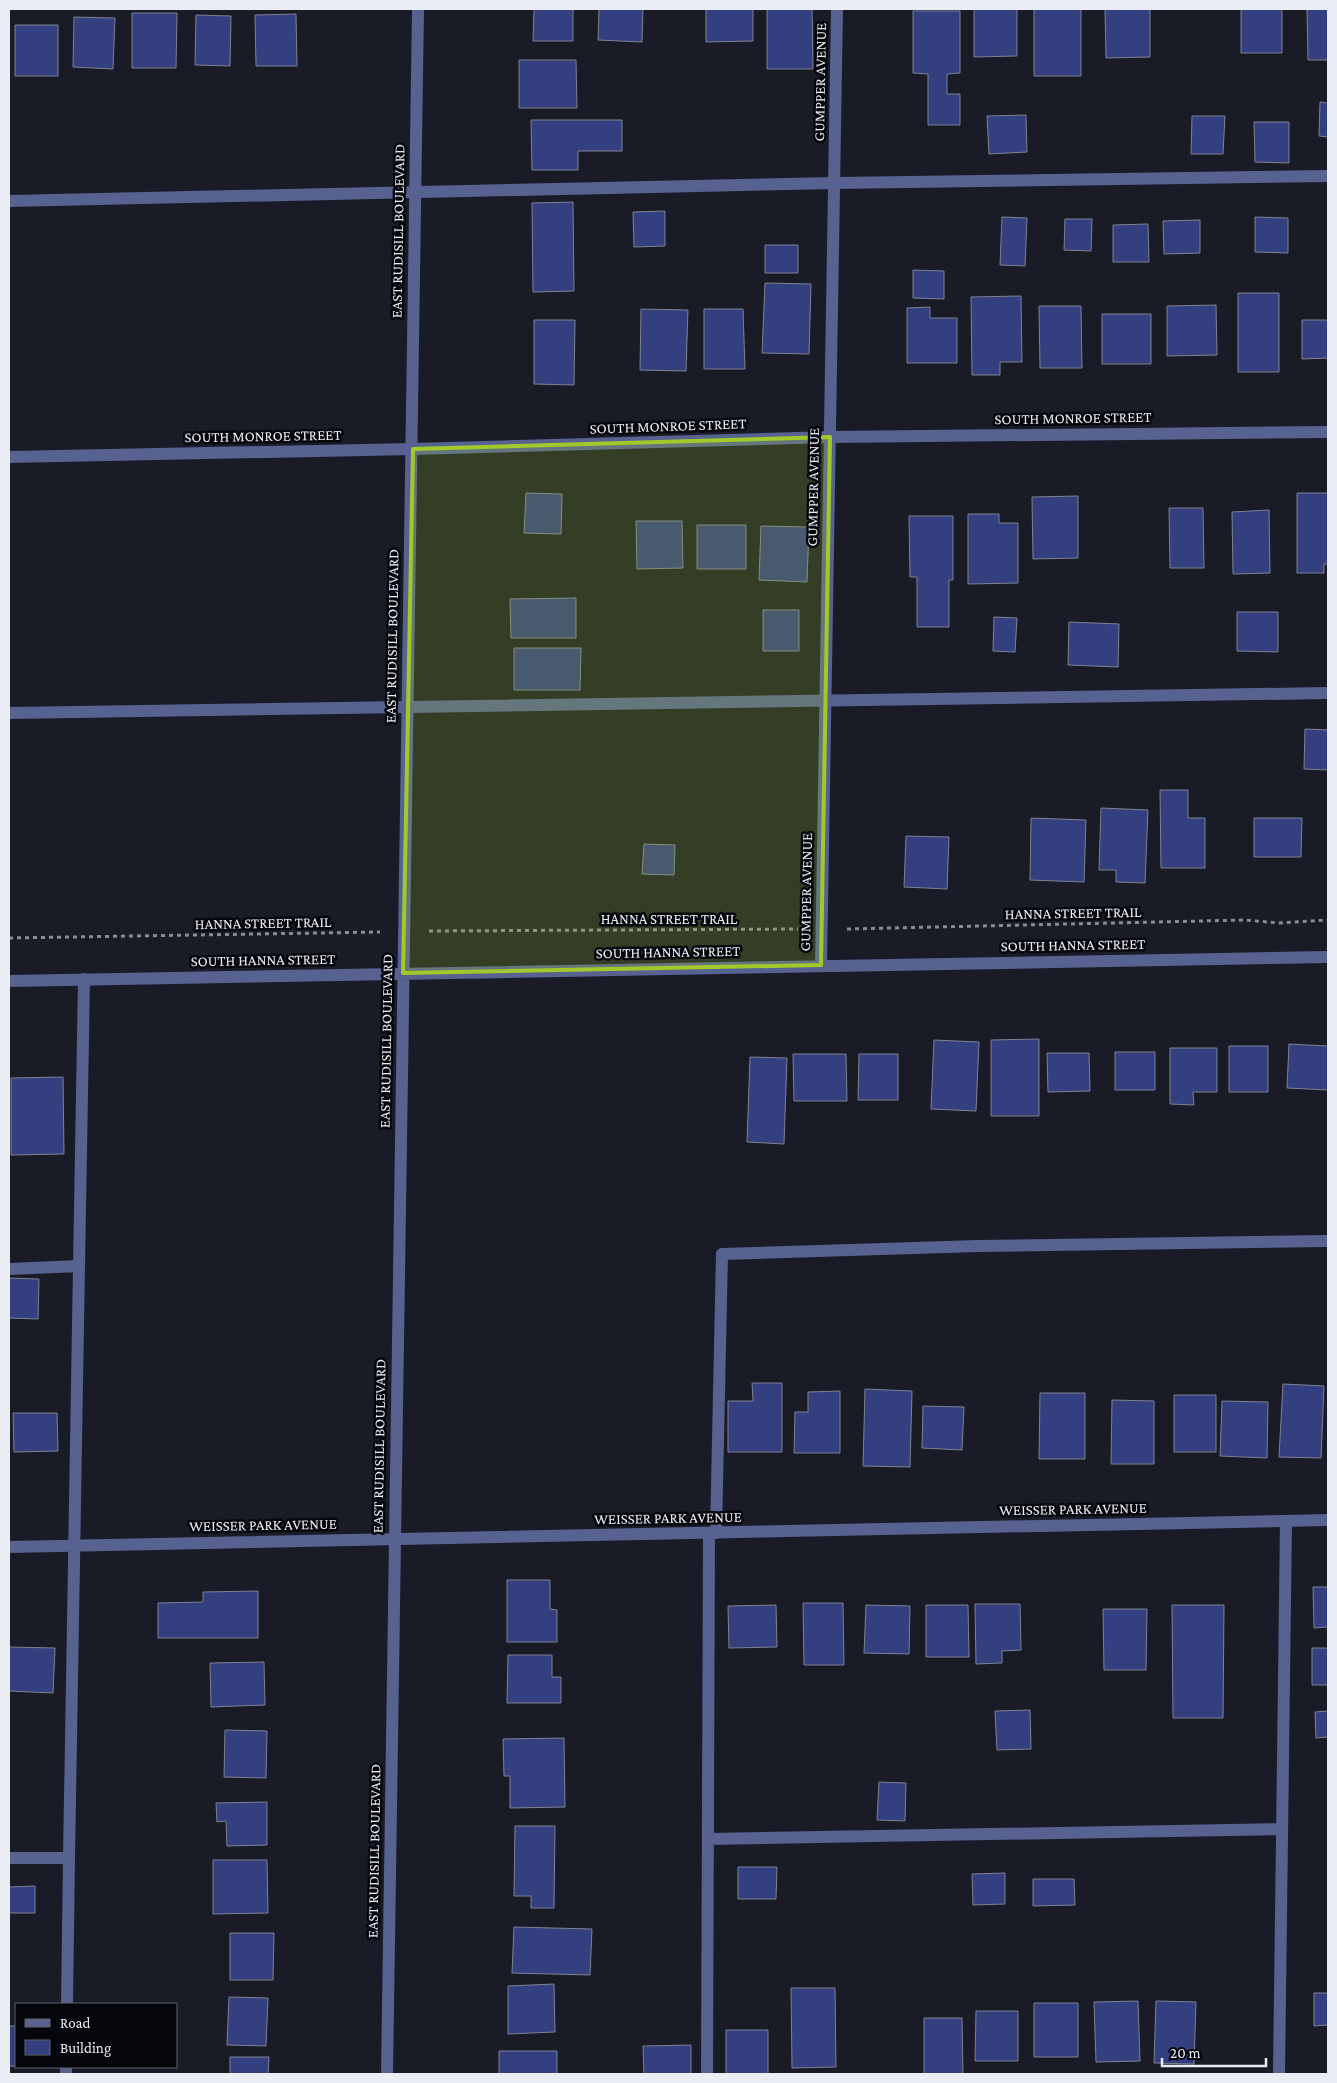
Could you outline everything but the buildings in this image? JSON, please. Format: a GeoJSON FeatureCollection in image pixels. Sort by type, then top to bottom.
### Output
{"type":"FeatureCollection","features":[{"type":"Feature","properties":{"kind":"street","name":"EAST RUDISILL BOULEVARD"},"geometry":{"type":"LineString","coordinates":[[387,2074],[407,706],[413,449],[414,193],[418,9]]}},
{"type":"Feature","properties":{"kind":"street","name":"GUMPPER AVENUE"},"geometry":{"type":"LineString","coordinates":[[822,965],[837,9]]}},
{"type":"Feature","properties":{"kind":"street"},"geometry":{"type":"LineString","coordinates":[[9,201],[834,183],[1328,176]]}},
{"type":"Feature","properties":{"kind":"street","name":"SOUTH MONROE STREET"},"geometry":{"type":"LineString","coordinates":[[9,457],[413,449],[830,437],[1328,432]]}},
{"type":"Feature","properties":{"kind":"street"},"geometry":{"type":"LineString","coordinates":[[9,713],[1328,693]]}},
{"type":"Feature","properties":{"kind":"street","name":"SOUTH HANNA STREET"},"geometry":{"type":"LineString","coordinates":[[9,981],[1328,957]]}},
{"type":"Feature","properties":{"kind":"street"},"geometry":{"type":"LineString","coordinates":[[67,2003],[84,979]]}},
{"type":"Feature","properties":{"kind":"street"},"geometry":{"type":"LineString","coordinates":[[707,2074],[712,1533],[722,1254],[978,1246],[1328,1241]]}},
{"type":"Feature","properties":{"kind":"street"},"geometry":{"type":"LineString","coordinates":[[9,1269],[79,1266]]}},
{"type":"Feature","properties":{"kind":"street","name":"WEISSER PARK AVENUE"},"geometry":{"type":"LineString","coordinates":[[9,1547],[1328,1520]]}},
{"type":"Feature","properties":{"kind":"street"},"geometry":{"type":"LineString","coordinates":[[1278,2074],[1286,1521]]}},
{"type":"Feature","properties":{"kind":"street"},"geometry":{"type":"LineString","coordinates":[[708,1838],[1282,1829]]}},
{"type":"Feature","properties":{"kind":"street"},"geometry":{"type":"LineString","coordinates":[[9,1858],[69,1858]]}},
{"type":"Feature","properties":{"kind":"path","name":"HANNA STREET TRAIL"},"geometry":{"type":"LineString","coordinates":[[9,938],[404,932],[822,929],[1245,920],[1279,923],[1328,920]]}},
{"type":"Feature","properties":{"kind":"highlighted area"},"geometry":{"type":"Polygon","coordinates":[[[830,437],[821,965],[403,973],[413,449],[830,437]]]}}]}
